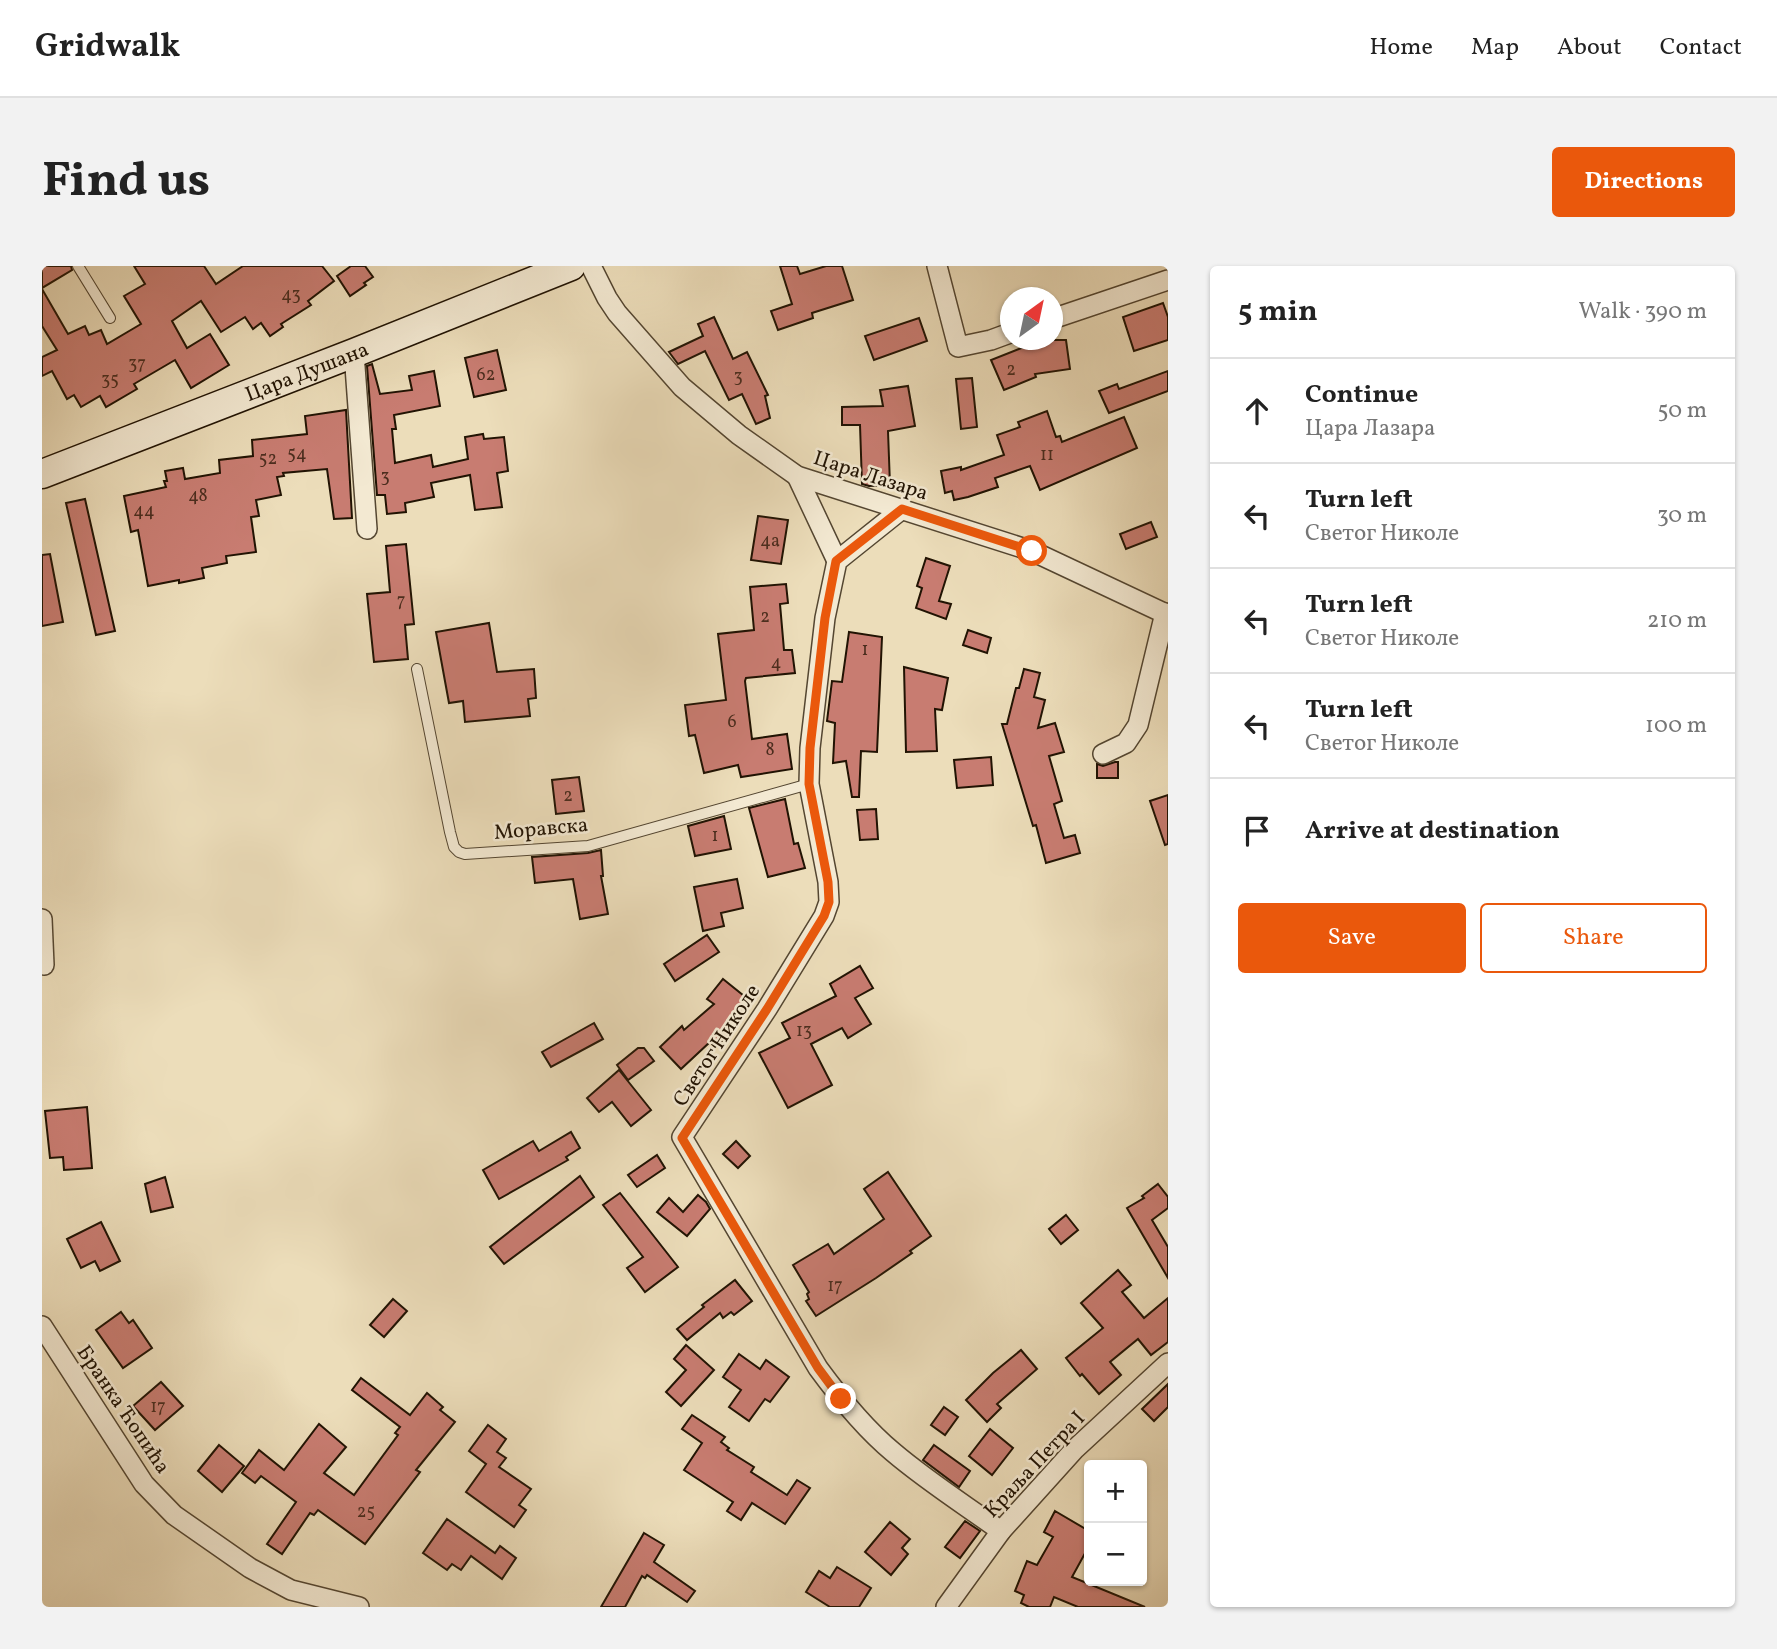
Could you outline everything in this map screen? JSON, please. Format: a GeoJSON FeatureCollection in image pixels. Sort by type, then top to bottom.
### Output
{"type":"FeatureCollection","features":[{"type":"Feature","properties":{"kind":"main road","name":"Цара Душана"},"geometry":{"type":"LineString","coordinates":[[42,474],[571,266]]}},
{"type":"Feature","properties":{"kind":"street","name":"Цара Лазара"},"geometry":{"type":"LineString","coordinates":[[591,266],[617,313],[682,387],[739,435],[797,476],[1032,551],[1166,614]]}},
{"type":"Feature","properties":{"kind":"street"},"geometry":{"type":"LineString","coordinates":[[937,266],[958,347],[1000,337]]}},
{"type":"Feature","properties":{"kind":"street"},"geometry":{"type":"LineString","coordinates":[[1063,315],[1168,280]]}},
{"type":"Feature","properties":{"kind":"street"},"geometry":{"type":"LineString","coordinates":[[354,353],[367,529]]}},
{"type":"Feature","properties":{"kind":"street"},"geometry":{"type":"LineString","coordinates":[[797,476],[836,561],[902,509]]}},
{"type":"Feature","properties":{"kind":"street","name":"Светог Николе"},"geometry":{"type":"LineString","coordinates":[[836,561],[825,618],[810,748],[809,784],[828,882],[829,902],[824,916],[767,1009],[682,1138],[818,1368],[841,1399],[891,1451],[1002,1531]]}},
{"type":"Feature","properties":{"kind":"street"},"geometry":{"type":"LineString","coordinates":[[1103,754],[1126,743],[1138,725],[1166,614]]}},
{"type":"Feature","properties":{"kind":"street"},"geometry":{"type":"LineString","coordinates":[[42,919],[44,965]]}},
{"type":"Feature","properties":{"kind":"street","name":"Бранка Ћопића"},"geometry":{"type":"LineString","coordinates":[[42,1326],[144,1483],[174,1515],[250,1569],[291,1590],[359,1607]]}},
{"type":"Feature","properties":{"kind":"street","name":"Краља Петра I"},"geometry":{"type":"LineString","coordinates":[[946,1607],[1002,1531],[1075,1449],[1168,1363]]}},
{"type":"Feature","properties":{"kind":"lane"},"geometry":{"type":"LineString","coordinates":[[78,266],[110,318]]}},
{"type":"Feature","properties":{"kind":"lane","name":"Моравска"},"geometry":{"type":"LineString","coordinates":[[417,668],[450,832],[454,847],[465,854],[588,846],[809,784]]}},
{"type":"Feature","properties":{"kind":"building"},"geometry":{"type":"Polygon","coordinates":[[[42,266],[71,266],[72,270],[42,288],[42,266]]]}},
{"type":"Feature","properties":{"kind":"building"},"geometry":{"type":"Polygon","coordinates":[[[134,266],[204,266],[216,284],[243,266],[322,266],[334,281],[308,301],[311,305],[281,324],[283,327],[270,336],[261,323],[253,329],[245,317],[221,332],[201,301],[172,321],[187,348],[210,334],[229,365],[191,388],[175,360],[134,384],[137,389],[106,407],[100,396],[81,407],[74,395],[67,399],[52,371],[42,376],[42,357],[57,350],[42,326],[42,289],[68,334],[85,326],[89,335],[101,330],[107,344],[141,324],[124,296],[145,284],[134,266]]]}},
{"type":"Feature","properties":{"kind":"building"},"geometry":{"type":"Polygon","coordinates":[[[351,266],[365,266],[373,277],[350,296],[337,276],[351,266]]]}},
{"type":"Feature","properties":{"kind":"building"},"geometry":{"type":"Polygon","coordinates":[[[780,266],[797,266],[800,274],[826,266],[842,266],[853,300],[812,313],[813,318],[778,330],[771,311],[792,304],[780,266]]]}},
{"type":"Feature","properties":{"kind":"building"},"geometry":{"type":"Polygon","coordinates":[[[1163,303],[1168,317],[1168,340],[1134,351],[1123,317],[1163,303]]]}},
{"type":"Feature","properties":{"kind":"building"},"geometry":{"type":"Polygon","coordinates":[[[714,317],[733,359],[747,352],[768,395],[765,396],[770,418],[756,424],[742,394],[729,400],[705,351],[678,364],[669,352],[703,336],[698,324],[714,317]]]}},
{"type":"Feature","properties":{"kind":"building"},"geometry":{"type":"Polygon","coordinates":[[[919,318],[927,341],[874,360],[865,336],[919,318]]]}},
{"type":"Feature","properties":{"kind":"building"},"geometry":{"type":"Polygon","coordinates":[[[1063,340],[1066,340],[1070,369],[1035,374],[1036,377],[1004,390],[991,360],[1016,350],[1063,350],[1063,340]]]}},
{"type":"Feature","properties":{"kind":"building"},"geometry":{"type":"Polygon","coordinates":[[[497,350],[506,390],[474,397],[465,358],[497,350]]]}},
{"type":"Feature","properties":{"kind":"building"},"geometry":{"type":"Polygon","coordinates":[[[372,364],[380,394],[412,390],[409,376],[434,371],[440,406],[394,415],[396,429],[392,429],[395,463],[431,455],[433,467],[468,459],[465,437],[483,434],[484,439],[504,437],[508,471],[497,473],[502,507],[475,510],[470,475],[431,483],[434,497],[405,503],[406,512],[387,514],[385,495],[377,495],[367,366],[372,364]]]}},
{"type":"Feature","properties":{"kind":"building"},"geometry":{"type":"Polygon","coordinates":[[[1168,371],[1168,391],[1109,413],[1099,391],[1117,384],[1119,389],[1168,371]]]}},
{"type":"Feature","properties":{"kind":"building"},"geometry":{"type":"Polygon","coordinates":[[[972,378],[977,427],[961,429],[956,379],[972,378]]]}},
{"type":"Feature","properties":{"kind":"building"},"geometry":{"type":"Polygon","coordinates":[[[908,386],[915,426],[888,431],[890,485],[862,484],[860,425],[842,425],[842,407],[883,406],[880,390],[908,386]]]}},
{"type":"Feature","properties":{"kind":"building"},"geometry":{"type":"Polygon","coordinates":[[[346,410],[352,518],[334,519],[327,469],[283,473],[284,476],[277,477],[281,495],[256,500],[259,516],[251,517],[256,552],[226,556],[227,563],[202,568],[204,578],[148,586],[138,530],[131,532],[124,496],[166,487],[165,471],[183,468],[185,479],[220,473],[219,460],[253,456],[252,440],[307,434],[305,416],[346,410]]]}},
{"type":"Feature","properties":{"kind":"building"},"geometry":{"type":"Polygon","coordinates":[[[1047,411],[1056,437],[1060,436],[1062,442],[1124,417],[1137,448],[1040,490],[1030,466],[995,478],[998,487],[968,497],[954,500],[952,491],[945,493],[941,471],[961,467],[961,470],[1004,455],[997,435],[1020,427],[1018,422],[1047,411]]]}},
{"type":"Feature","properties":{"kind":"building"},"geometry":{"type":"Polygon","coordinates":[[[85,499],[115,631],[96,635],[66,503],[85,499]]]}},
{"type":"Feature","properties":{"kind":"building"},"geometry":{"type":"Polygon","coordinates":[[[758,516],[788,520],[781,564],[751,560],[758,516]]]}},
{"type":"Feature","properties":{"kind":"building"},"geometry":{"type":"Polygon","coordinates":[[[1151,522],[1157,537],[1126,549],[1120,534],[1151,522]]]}},
{"type":"Feature","properties":{"kind":"building"},"geometry":{"type":"Polygon","coordinates":[[[406,544],[414,624],[405,625],[408,659],[374,662],[367,594],[390,592],[386,546],[406,544]]]}},
{"type":"Feature","properties":{"kind":"building"},"geometry":{"type":"Polygon","coordinates":[[[50,554],[63,622],[42,626],[42,555],[50,554]]]}},
{"type":"Feature","properties":{"kind":"building"},"geometry":{"type":"Polygon","coordinates":[[[926,558],[950,566],[939,601],[951,604],[946,619],[916,608],[922,588],[917,586],[926,558]]]}},
{"type":"Feature","properties":{"kind":"building"},"geometry":{"type":"Polygon","coordinates":[[[786,584],[788,603],[780,604],[784,650],[792,650],[795,673],[746,678],[745,681],[752,739],[787,734],[792,769],[741,777],[738,765],[704,773],[695,735],[689,736],[685,705],[726,700],[718,634],[754,630],[750,587],[786,584]]]}},
{"type":"Feature","properties":{"kind":"building"},"geometry":{"type":"Polygon","coordinates":[[[489,623],[497,672],[534,669],[536,698],[528,699],[530,716],[465,722],[463,701],[449,703],[436,632],[489,623]]]}},
{"type":"Feature","properties":{"kind":"building"},"geometry":{"type":"Polygon","coordinates":[[[968,630],[991,638],[987,653],[963,645],[968,630]]]}},
{"type":"Feature","properties":{"kind":"building"},"geometry":{"type":"Polygon","coordinates":[[[849,632],[882,637],[877,752],[861,751],[859,797],[852,797],[846,761],[833,763],[835,723],[827,721],[832,681],[842,682],[849,632]]]}},
{"type":"Feature","properties":{"kind":"building"},"geometry":{"type":"Polygon","coordinates":[[[904,667],[948,678],[942,710],[935,709],[937,751],[906,752],[904,667]]]}},
{"type":"Feature","properties":{"kind":"building"},"geometry":{"type":"Polygon","coordinates":[[[1024,669],[1040,673],[1034,697],[1045,700],[1038,728],[1055,723],[1064,752],[1049,756],[1062,801],[1054,804],[1064,838],[1075,835],[1080,853],[1046,863],[1002,724],[1007,724],[1024,669]]]}},
{"type":"Feature","properties":{"kind":"building"},"geometry":{"type":"Polygon","coordinates":[[[991,757],[993,785],[957,788],[954,760],[991,757]]]}},
{"type":"Feature","properties":{"kind":"building"},"geometry":{"type":"Polygon","coordinates":[[[1118,762],[1118,778],[1097,778],[1097,764],[1103,766],[1118,762]]]}},
{"type":"Feature","properties":{"kind":"building"},"geometry":{"type":"Polygon","coordinates":[[[579,777],[584,811],[556,814],[552,780],[579,777]]]}},
{"type":"Feature","properties":{"kind":"building"},"geometry":{"type":"Polygon","coordinates":[[[1168,795],[1168,844],[1165,845],[1150,801],[1168,795]]]}},
{"type":"Feature","properties":{"kind":"building"},"geometry":{"type":"Polygon","coordinates":[[[785,799],[794,844],[798,843],[805,868],[768,877],[749,808],[785,799]]]}},
{"type":"Feature","properties":{"kind":"building"},"geometry":{"type":"Polygon","coordinates":[[[876,809],[878,839],[860,840],[857,810],[876,809]]]}},
{"type":"Feature","properties":{"kind":"building"},"geometry":{"type":"Polygon","coordinates":[[[724,816],[731,849],[695,856],[688,826],[724,816]]]}},
{"type":"Feature","properties":{"kind":"building"},"geometry":{"type":"Polygon","coordinates":[[[601,850],[601,876],[608,914],[580,919],[573,879],[535,883],[532,857],[601,850]]]}},
{"type":"Feature","properties":{"kind":"building"},"geometry":{"type":"Polygon","coordinates":[[[737,879],[743,908],[721,913],[724,926],[703,931],[694,887],[737,879]]]}},
{"type":"Feature","properties":{"kind":"building"},"geometry":{"type":"Polygon","coordinates":[[[707,935],[719,952],[675,981],[664,964],[707,935]]]}},
{"type":"Feature","properties":{"kind":"building"},"geometry":{"type":"Polygon","coordinates":[[[860,966],[873,988],[855,998],[871,1024],[848,1038],[842,1028],[811,1044],[832,1085],[788,1108],[759,1053],[790,1038],[782,1023],[836,996],[830,984],[860,966]]]}},
{"type":"Feature","properties":{"kind":"building"},"geometry":{"type":"Polygon","coordinates":[[[723,979],[749,1000],[728,1027],[732,1032],[715,1047],[710,1042],[681,1069],[660,1047],[682,1026],[684,1030],[714,1004],[707,999],[723,979]]]}},
{"type":"Feature","properties":{"kind":"building"},"geometry":{"type":"Polygon","coordinates":[[[594,1023],[603,1039],[551,1067],[542,1052],[594,1023]]]}},
{"type":"Feature","properties":{"kind":"building"},"geometry":{"type":"Polygon","coordinates":[[[638,1048],[644,1048],[654,1061],[628,1080],[617,1065],[638,1048]]]}},
{"type":"Feature","properties":{"kind":"building"},"geometry":{"type":"Polygon","coordinates":[[[619,1070],[651,1110],[631,1126],[612,1102],[599,1112],[587,1098],[619,1070]]]}},
{"type":"Feature","properties":{"kind":"building"},"geometry":{"type":"Polygon","coordinates":[[[87,1107],[92,1168],[64,1170],[63,1157],[50,1158],[45,1111],[87,1107]]]}},
{"type":"Feature","properties":{"kind":"building"},"geometry":{"type":"Polygon","coordinates":[[[571,1132],[580,1148],[566,1157],[568,1160],[499,1199],[483,1170],[533,1141],[539,1151],[571,1132]]]}},
{"type":"Feature","properties":{"kind":"building"},"geometry":{"type":"Polygon","coordinates":[[[736,1141],[750,1156],[738,1168],[723,1154],[736,1141]]]}},
{"type":"Feature","properties":{"kind":"building"},"geometry":{"type":"Polygon","coordinates":[[[657,1155],[665,1168],[637,1187],[628,1175],[657,1155]]]}},
{"type":"Feature","properties":{"kind":"building"},"geometry":{"type":"Polygon","coordinates":[[[888,1172],[931,1236],[910,1251],[912,1253],[816,1316],[806,1301],[809,1299],[809,1292],[793,1265],[828,1244],[834,1254],[884,1219],[864,1189],[888,1172]]]}},
{"type":"Feature","properties":{"kind":"building"},"geometry":{"type":"Polygon","coordinates":[[[580,1176],[594,1197],[504,1264],[490,1247],[580,1176]]]}},
{"type":"Feature","properties":{"kind":"building"},"geometry":{"type":"Polygon","coordinates":[[[165,1177],[173,1207],[151,1212],[145,1184],[165,1177]]]}},
{"type":"Feature","properties":{"kind":"building"},"geometry":{"type":"Polygon","coordinates":[[[1158,1184],[1168,1197],[1168,1208],[1152,1220],[1168,1247],[1168,1278],[1127,1208],[1144,1198],[1142,1196],[1158,1184]]]}},
{"type":"Feature","properties":{"kind":"building"},"geometry":{"type":"Polygon","coordinates":[[[620,1193],[678,1267],[645,1292],[627,1268],[643,1257],[603,1205],[620,1193]]]}},
{"type":"Feature","properties":{"kind":"building"},"geometry":{"type":"Polygon","coordinates":[[[698,1195],[710,1209],[687,1236],[657,1212],[669,1198],[683,1212],[698,1195]]]}},
{"type":"Feature","properties":{"kind":"building"},"geometry":{"type":"Polygon","coordinates":[[[1066,1215],[1078,1230],[1061,1244],[1049,1229],[1066,1215]]]}},
{"type":"Feature","properties":{"kind":"building"},"geometry":{"type":"Polygon","coordinates":[[[101,1222],[120,1261],[100,1271],[95,1261],[81,1268],[67,1239],[101,1222]]]}},
{"type":"Feature","properties":{"kind":"building"},"geometry":{"type":"Polygon","coordinates":[[[1118,1270],[1131,1285],[1122,1292],[1144,1318],[1168,1298],[1168,1342],[1151,1355],[1138,1339],[1110,1362],[1121,1375],[1099,1394],[1066,1358],[1103,1328],[1081,1303],[1118,1270]]]}},
{"type":"Feature","properties":{"kind":"building"},"geometry":{"type":"Polygon","coordinates":[[[735,1280],[752,1301],[734,1315],[731,1312],[723,1318],[720,1313],[687,1340],[677,1329],[704,1307],[702,1305],[735,1280]]]}},
{"type":"Feature","properties":{"kind":"building"},"geometry":{"type":"Polygon","coordinates":[[[393,1299],[407,1311],[384,1337],[370,1325],[393,1299]]]}},
{"type":"Feature","properties":{"kind":"building"},"geometry":{"type":"Polygon","coordinates":[[[121,1312],[129,1323],[133,1320],[152,1348],[123,1368],[96,1330],[121,1312]]]}},
{"type":"Feature","properties":{"kind":"building"},"geometry":{"type":"Polygon","coordinates":[[[686,1345],[714,1370],[681,1406],[666,1392],[686,1370],[674,1359],[686,1345]]]}},
{"type":"Feature","properties":{"kind":"building"},"geometry":{"type":"Polygon","coordinates":[[[1021,1350],[1037,1369],[997,1404],[1001,1408],[987,1422],[966,1400],[1021,1350]]]}},
{"type":"Feature","properties":{"kind":"building"},"geometry":{"type":"Polygon","coordinates":[[[739,1354],[760,1369],[766,1360],[789,1377],[770,1402],[765,1399],[749,1421],[729,1407],[741,1390],[723,1377],[739,1354]]]}},
{"type":"Feature","properties":{"kind":"building"},"geometry":{"type":"Polygon","coordinates":[[[361,1378],[410,1415],[427,1393],[443,1407],[440,1410],[455,1422],[416,1470],[420,1472],[365,1544],[318,1510],[314,1515],[310,1513],[282,1554],[267,1544],[296,1502],[261,1476],[255,1483],[242,1473],[259,1450],[284,1470],[319,1424],[346,1447],[324,1473],[354,1495],[398,1435],[395,1433],[400,1427],[352,1390],[361,1378]]]}},
{"type":"Feature","properties":{"kind":"building"},"geometry":{"type":"Polygon","coordinates":[[[161,1382],[183,1406],[155,1430],[133,1406],[161,1382]]]}},
{"type":"Feature","properties":{"kind":"building"},"geometry":{"type":"Polygon","coordinates":[[[1168,1384],[1168,1407],[1154,1421],[1142,1409],[1168,1384]]]}},
{"type":"Feature","properties":{"kind":"building"},"geometry":{"type":"Polygon","coordinates":[[[944,1407],[958,1417],[945,1435],[931,1425],[944,1407]]]}},
{"type":"Feature","properties":{"kind":"building"},"geometry":{"type":"Polygon","coordinates":[[[692,1415],[725,1437],[721,1442],[729,1448],[727,1450],[754,1467],[751,1472],[787,1495],[797,1480],[810,1488],[785,1524],[752,1503],[741,1520],[727,1511],[733,1502],[684,1470],[702,1443],[682,1429],[692,1415]]]}},
{"type":"Feature","properties":{"kind":"building"},"geometry":{"type":"Polygon","coordinates":[[[488,1425],[506,1439],[497,1452],[506,1458],[499,1467],[531,1489],[519,1505],[526,1510],[514,1527],[466,1492],[486,1464],[469,1451],[488,1425]]]}},
{"type":"Feature","properties":{"kind":"building"},"geometry":{"type":"Polygon","coordinates":[[[990,1429],[1013,1448],[992,1475],[969,1456],[990,1429]]]}},
{"type":"Feature","properties":{"kind":"building"},"geometry":{"type":"Polygon","coordinates":[[[219,1445],[244,1466],[222,1492],[198,1471],[219,1445]]]}},
{"type":"Feature","properties":{"kind":"building"},"geometry":{"type":"Polygon","coordinates":[[[934,1445],[970,1471],[959,1487],[923,1460],[934,1445]]]}},
{"type":"Feature","properties":{"kind":"building"},"geometry":{"type":"Polygon","coordinates":[[[1055,1511],[1084,1528],[1084,1555],[1072,1577],[1084,1582],[1084,1586],[1094,1586],[1145,1607],[1078,1607],[1054,1597],[1050,1607],[1029,1607],[1021,1603],[1024,1595],[1015,1591],[1027,1561],[1037,1565],[1053,1537],[1044,1532],[1055,1511]]]}},
{"type":"Feature","properties":{"kind":"building"},"geometry":{"type":"Polygon","coordinates":[[[447,1519],[495,1553],[500,1546],[516,1558],[502,1579],[471,1556],[461,1570],[452,1564],[447,1570],[423,1553],[447,1519]]]}},
{"type":"Feature","properties":{"kind":"building"},"geometry":{"type":"Polygon","coordinates":[[[965,1521],[980,1531],[960,1558],[945,1547],[965,1521]]]}},
{"type":"Feature","properties":{"kind":"building"},"geometry":{"type":"Polygon","coordinates":[[[890,1522],[910,1539],[902,1548],[908,1554],[891,1575],[865,1552],[890,1522]]]}},
{"type":"Feature","properties":{"kind":"building"},"geometry":{"type":"Polygon","coordinates":[[[644,1533],[664,1545],[654,1562],[695,1591],[687,1602],[647,1575],[645,1578],[642,1576],[625,1607],[601,1607],[644,1533]]]}},
{"type":"Feature","properties":{"kind":"building"},"geometry":{"type":"Polygon","coordinates":[[[837,1567],[871,1588],[859,1607],[830,1607],[806,1592],[819,1571],[830,1578],[837,1567]]]}},
{"type":"Feature","properties":{"kind":"route"},"geometry":{"type":"LineString","coordinates":[[841,1399],[818,1368],[682,1138],[767,1009],[824,916],[829,902],[828,882],[809,784],[810,748],[825,618],[836,561],[902,509],[1032,551]]}}]}
